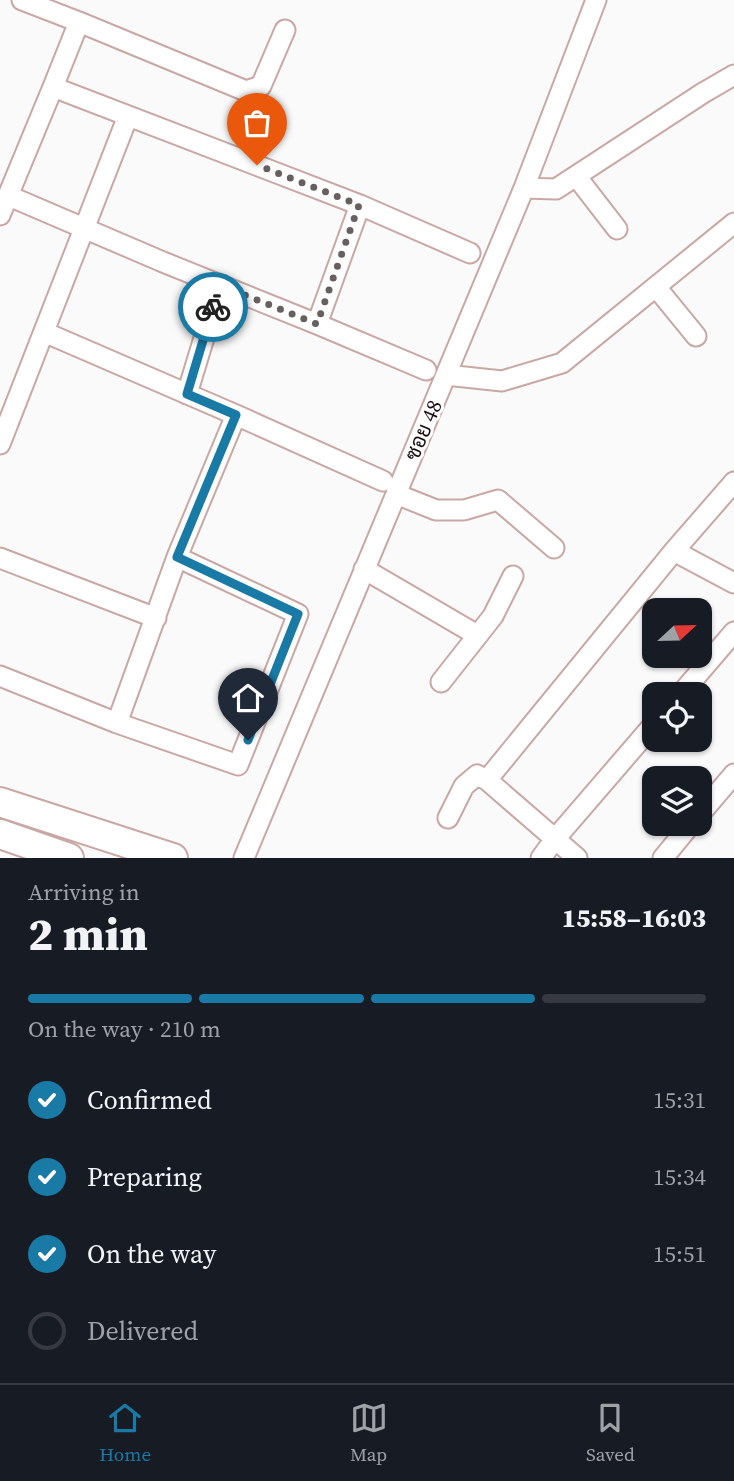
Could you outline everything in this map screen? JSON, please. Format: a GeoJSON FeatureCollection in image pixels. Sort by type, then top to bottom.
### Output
{"type":"FeatureCollection","features":[{"type":"Feature","properties":{"kind":"main road"},"geometry":{"type":"LineString","coordinates":[[0,802],[173,858]]}},
{"type":"Feature","properties":{"kind":"main road"},"geometry":{"type":"LineString","coordinates":[[0,834],[69,858]]}},
{"type":"Feature","properties":{"kind":"street"},"geometry":{"type":"LineString","coordinates":[[22,0],[246,91],[261,86],[285,30]]}},
{"type":"Feature","properties":{"kind":"street","name":"ซอย 48"},"geometry":{"type":"LineString","coordinates":[[244,858],[364,569],[389,488],[446,375],[524,188],[596,0]]}},
{"type":"Feature","properties":{"kind":"street"},"geometry":{"type":"LineString","coordinates":[[0,215],[79,22]]}},
{"type":"Feature","properties":{"kind":"street"},"geometry":{"type":"LineString","coordinates":[[524,188],[556,189],[734,75]]}},
{"type":"Feature","properties":{"kind":"street"},"geometry":{"type":"LineString","coordinates":[[53,87],[359,205],[470,253]]}},
{"type":"Feature","properties":{"kind":"street"},"geometry":{"type":"LineString","coordinates":[[0,444],[5,414],[44,332],[128,116]]}},
{"type":"Feature","properties":{"kind":"street"},"geometry":{"type":"LineString","coordinates":[[576,176],[617,229]]}},
{"type":"Feature","properties":{"kind":"street"},"geometry":{"type":"LineString","coordinates":[[9,196],[426,370]]}},
{"type":"Feature","properties":{"kind":"street"},"geometry":{"type":"LineString","coordinates":[[317,324],[359,205]]}},
{"type":"Feature","properties":{"kind":"street"},"geometry":{"type":"LineString","coordinates":[[446,375],[502,381],[562,363],[734,223]]}},
{"type":"Feature","properties":{"kind":"street"},"geometry":{"type":"LineString","coordinates":[[187,394],[220,285]]}},
{"type":"Feature","properties":{"kind":"street"},"geometry":{"type":"LineString","coordinates":[[656,287],[696,336]]}},
{"type":"Feature","properties":{"kind":"street"},"geometry":{"type":"LineString","coordinates":[[44,332],[236,415],[436,510],[464,510],[498,500],[554,548]]}},
{"type":"Feature","properties":{"kind":"street"},"geometry":{"type":"LineString","coordinates":[[117,723],[177,557],[236,415]]}},
{"type":"Feature","properties":{"kind":"street"},"geometry":{"type":"LineString","coordinates":[[487,780],[674,551],[734,482]]}},
{"type":"Feature","properties":{"kind":"street"},"geometry":{"type":"LineString","coordinates":[[674,551],[734,583]]}},
{"type":"Feature","properties":{"kind":"street"},"geometry":{"type":"LineString","coordinates":[[0,676],[117,723],[238,765],[298,614],[177,557]]}},
{"type":"Feature","properties":{"kind":"street"},"geometry":{"type":"LineString","coordinates":[[0,558],[156,618]]}},
{"type":"Feature","properties":{"kind":"street"},"geometry":{"type":"LineString","coordinates":[[364,569],[477,635]]}},
{"type":"Feature","properties":{"kind":"street"},"geometry":{"type":"LineString","coordinates":[[441,682],[493,616],[513,576]]}},
{"type":"Feature","properties":{"kind":"street"},"geometry":{"type":"LineString","coordinates":[[691,682],[734,632]]}},
{"type":"Feature","properties":{"kind":"street"},"geometry":{"type":"LineString","coordinates":[[541,858],[642,738]]}},
{"type":"Feature","properties":{"kind":"street"},"geometry":{"type":"LineString","coordinates":[[712,800],[734,774]]}},
{"type":"Feature","properties":{"kind":"street"},"geometry":{"type":"LineString","coordinates":[[448,818],[464,786],[477,775],[487,780],[578,858]]}},
{"type":"Feature","properties":{"kind":"street"},"geometry":{"type":"LineString","coordinates":[[663,858],[681,836]]}},
{"type":"Feature","properties":{"kind":"way so far"},"geometry":{"type":"LineString","coordinates":[[213,307],[220,285],[317,324],[359,205],[257,165]]}},
{"type":"Feature","properties":{"kind":"route"},"geometry":{"type":"LineString","coordinates":[[213,307],[187,394],[236,415],[177,557],[298,614],[248,740]]}}]}
